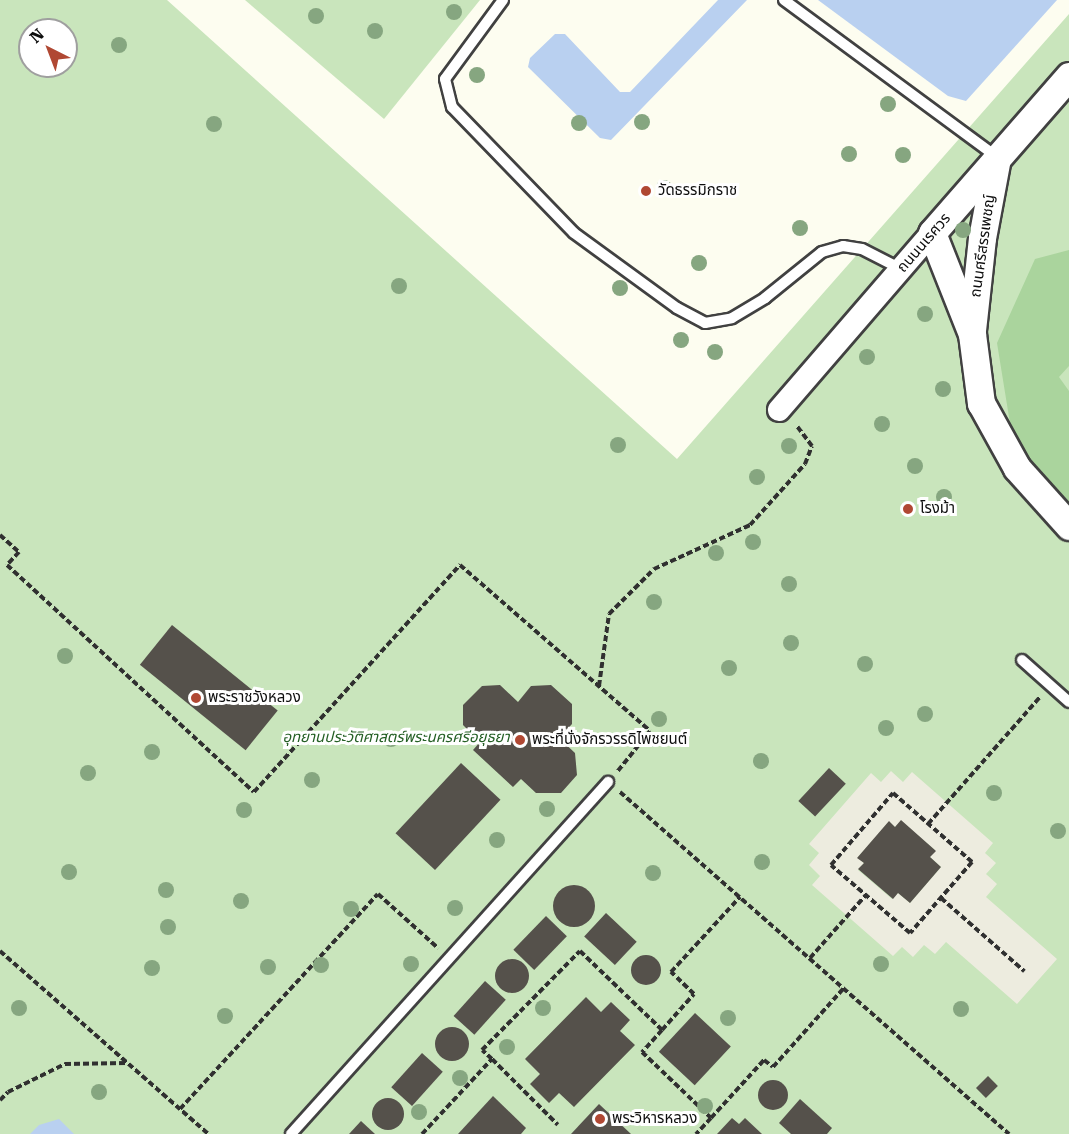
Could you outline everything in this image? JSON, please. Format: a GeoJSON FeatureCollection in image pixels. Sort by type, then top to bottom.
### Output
{"type":"FeatureCollection","features":[{"type":"Feature","properties":{"kind":"street","name":"ถนนนเรศวร"},"geometry":{"type":"LineString","coordinates":[[779,410],[1069,76]]}},
{"type":"Feature","properties":{"kind":"street","name":"ถนนศรีสรรเพชญ์"},"geometry":{"type":"LineString","coordinates":[[998,157],[982,238],[972,334],[981,403],[1017,468],[1069,526]]}},
{"type":"Feature","properties":{"kind":"street","name":"ถนนศรีสรรเพชญ์"},"geometry":{"type":"LineString","coordinates":[[932,233],[972,334]]}},
{"type":"Feature","properties":{"kind":"lane"},"geometry":{"type":"LineString","coordinates":[[503,0],[445,79],[452,106],[574,232],[677,308],[705,323],[732,318],[765,298],[822,252],[843,246],[862,249],[901,269]]}},
{"type":"Feature","properties":{"kind":"lane"},"geometry":{"type":"LineString","coordinates":[[784,0],[998,157]]}},
{"type":"Feature","properties":{"kind":"lane"},"geometry":{"type":"LineString","coordinates":[[1022,660],[1069,702]]}},
{"type":"Feature","properties":{"kind":"lane"},"geometry":{"type":"LineString","coordinates":[[291,1134],[608,782]]}},
{"type":"Feature","properties":{"kind":"path"},"geometry":{"type":"LineString","coordinates":[[599,686],[609,614],[654,569],[750,525],[805,464],[812,446],[779,410]]}},
{"type":"Feature","properties":{"kind":"path"},"geometry":{"type":"LineString","coordinates":[[0,535],[19,552],[7,565],[254,792],[460,565],[650,731],[608,782],[1009,1134]]}},
{"type":"Feature","properties":{"kind":"path"},"geometry":{"type":"LineString","coordinates":[[928,824],[1050,685]]}},
{"type":"Feature","properties":{"kind":"path"},"geometry":{"type":"LineString","coordinates":[[893,793],[972,862],[910,933],[866,895],[831,865],[893,793]]}},
{"type":"Feature","properties":{"kind":"path"},"geometry":{"type":"LineString","coordinates":[[180,1109],[378,894],[449,958]]}},
{"type":"Feature","properties":{"kind":"path"},"geometry":{"type":"LineString","coordinates":[[810,958],[866,895]]}},
{"type":"Feature","properties":{"kind":"path"},"geometry":{"type":"LineString","coordinates":[[711,1118],[642,1052],[694,994],[671,972],[740,897]]}},
{"type":"Feature","properties":{"kind":"path"},"geometry":{"type":"LineString","coordinates":[[941,898],[1024,971]]}},
{"type":"Feature","properties":{"kind":"path"},"geometry":{"type":"LineString","coordinates":[[0,951],[208,1134]]}},
{"type":"Feature","properties":{"kind":"path"},"geometry":{"type":"LineString","coordinates":[[558,1125],[483,1050],[580,951],[662,1030]]}},
{"type":"Feature","properties":{"kind":"path"},"geometry":{"type":"LineString","coordinates":[[696,1134],[764,1060],[773,1067],[843,988]]}},
{"type":"Feature","properties":{"kind":"path"},"geometry":{"type":"LineString","coordinates":[[422,1134],[492,1059]]}},
{"type":"Feature","properties":{"kind":"path"},"geometry":{"type":"LineString","coordinates":[[0,1100],[8,1092],[65,1064],[128,1064]]}},
{"type":"Feature","properties":{"kind":"green space","name":"อุทยานประวัติศาสตร์พระนครศรีอยุธยา"},"geometry":{"type":"Polygon","coordinates":[[[0,0],[167,0],[677,459],[1069,14],[1069,1134],[0,1134],[0,0]]]}},
{"type":"Feature","properties":{"kind":"green space"},"geometry":{"type":"Polygon","coordinates":[[[245,0],[480,0],[384,119],[245,0]]]}},
{"type":"Feature","properties":{"kind":"green space"},"geometry":{"type":"Polygon","coordinates":[[[1069,250],[1069,366],[1059,377],[1069,391],[1069,508],[1014,448],[997,343],[1035,259],[1069,250]]]}},
{"type":"Feature","properties":{"kind":"shaded area"},"geometry":{"type":"Polygon","coordinates":[[[891,771],[903,782],[912,772],[993,843],[985,853],[996,863],[986,874],[997,884],[986,897],[1057,959],[1017,1004],[946,942],[935,954],[924,945],[913,957],[902,947],[893,956],[812,885],[820,876],[809,865],[819,853],[809,844],[871,773],[881,782],[891,771]],[[901,821],[895,827],[889,822],[858,857],[864,863],[858,870],[892,899],[898,893],[910,903],[941,867],[930,857],[935,850],[901,821]]]}},
{"type":"Feature","properties":{"kind":"water"},"geometry":{"type":"Polygon","coordinates":[[[718,0],[747,0],[611,140],[600,138],[528,67],[530,58],[555,34],[565,34],[620,92],[630,92],[718,0]]]}},
{"type":"Feature","properties":{"kind":"water"},"geometry":{"type":"Polygon","coordinates":[[[818,0],[1057,0],[966,101],[948,96],[818,0]]]}},
{"type":"Feature","properties":{"kind":"water"},"geometry":{"type":"Polygon","coordinates":[[[59,1119],[74,1134],[30,1134],[39,1125],[59,1119]]]}},
{"type":"Feature","properties":{"kind":"building"},"geometry":{"type":"Polygon","coordinates":[[[172,625],[278,711],[246,750],[140,665],[172,625]]]}},
{"type":"Feature","properties":{"kind":"building","name":"พระที่นั่งจักรวรรดิไพชยนต์"},"geometry":{"type":"Polygon","coordinates":[[[500,685],[518,702],[531,686],[551,685],[572,704],[572,724],[559,738],[575,753],[577,775],[561,793],[536,793],[521,779],[513,787],[473,750],[480,742],[463,725],[463,705],[482,686],[500,685]]]}},
{"type":"Feature","properties":{"kind":"building"},"geometry":{"type":"Polygon","coordinates":[[[461,763],[500,800],[435,870],[396,833],[461,763]]]}},
{"type":"Feature","properties":{"kind":"building"},"geometry":{"type":"Polygon","coordinates":[[[829,768],[846,784],[815,817],[798,801],[829,768]]]}},
{"type":"Feature","properties":{"kind":"building"},"geometry":{"type":"Polygon","coordinates":[[[901,820],[936,851],[930,857],[941,867],[910,903],[898,893],[893,899],[858,869],[864,863],[857,858],[889,821],[895,827],[901,820]]]}},
{"type":"Feature","properties":{"kind":"building"},"geometry":{"type":"Polygon","coordinates":[[[574,885],[589,891],[595,906],[589,921],[574,927],[559,921],[553,906],[559,891],[574,885]]]}},
{"type":"Feature","properties":{"kind":"building"},"geometry":{"type":"Polygon","coordinates":[[[606,913],[637,942],[615,965],[584,936],[606,913]]]}},
{"type":"Feature","properties":{"kind":"building"},"geometry":{"type":"Polygon","coordinates":[[[546,916],[567,936],[534,970],[513,950],[546,916]]]}},
{"type":"Feature","properties":{"kind":"building"},"geometry":{"type":"Polygon","coordinates":[[[646,955],[657,959],[661,970],[657,981],[646,985],[635,981],[631,970],[635,959],[646,955]]]}},
{"type":"Feature","properties":{"kind":"building"},"geometry":{"type":"Polygon","coordinates":[[[512,959],[524,964],[529,976],[524,988],[512,993],[500,988],[495,976],[500,964],[512,959]]]}},
{"type":"Feature","properties":{"kind":"building"},"geometry":{"type":"Polygon","coordinates":[[[485,981],[506,1000],[474,1035],[454,1016],[485,981]]]}},
{"type":"Feature","properties":{"kind":"building"},"geometry":{"type":"Polygon","coordinates":[[[586,997],[601,1012],[611,1002],[630,1020],[620,1031],[635,1045],[574,1107],[559,1093],[549,1103],[530,1084],[540,1074],[525,1059],[586,997]]]}},
{"type":"Feature","properties":{"kind":"building"},"geometry":{"type":"Polygon","coordinates":[[[695,1013],[731,1046],[695,1085],[659,1052],[695,1013]]]}},
{"type":"Feature","properties":{"kind":"building"},"geometry":{"type":"Polygon","coordinates":[[[452,1027],[464,1032],[469,1044],[464,1056],[452,1061],[440,1056],[435,1044],[440,1032],[452,1027]]]}},
{"type":"Feature","properties":{"kind":"building"},"geometry":{"type":"Polygon","coordinates":[[[422,1053],[443,1072],[412,1106],[391,1087],[422,1053]]]}},
{"type":"Feature","properties":{"kind":"building"},"geometry":{"type":"Polygon","coordinates":[[[988,1076],[998,1086],[986,1098],[976,1088],[988,1076]]]}},
{"type":"Feature","properties":{"kind":"building"},"geometry":{"type":"Polygon","coordinates":[[[773,1080],[784,1084],[788,1095],[784,1106],[773,1110],[762,1106],[758,1095],[762,1084],[773,1080]]]}},
{"type":"Feature","properties":{"kind":"building"},"geometry":{"type":"Polygon","coordinates":[[[493,1096],[526,1128],[521,1134],[458,1134],[493,1096]]]}},
{"type":"Feature","properties":{"kind":"building"},"geometry":{"type":"Polygon","coordinates":[[[388,1098],[400,1102],[404,1114],[400,1126],[388,1130],[376,1126],[372,1114],[376,1102],[388,1098]]]}},
{"type":"Feature","properties":{"kind":"building"},"geometry":{"type":"Polygon","coordinates":[[[800,1099],[832,1128],[827,1134],[791,1134],[779,1123],[800,1099]]]}},
{"type":"Feature","properties":{"kind":"building","name":"พระวิหารหลวง"},"geometry":{"type":"Polygon","coordinates":[[[599,1104],[631,1134],[571,1134],[599,1104]]]}},
{"type":"Feature","properties":{"kind":"building"},"geometry":{"type":"Polygon","coordinates":[[[732,1118],[739,1124],[745,1118],[762,1134],[717,1134],[732,1118]]]}},
{"type":"Feature","properties":{"kind":"building"},"geometry":{"type":"Polygon","coordinates":[[[361,1121],[375,1134],[349,1134],[361,1121]]]}},
{"type":"Feature","properties":{"kind":"place","name":"วัดธรรมิกราช"},"geometry":{"type":"Point","coordinates":[646,191]}},
{"type":"Feature","properties":{"kind":"place","name":"โรงม้า"},"geometry":{"type":"Point","coordinates":[908,509]}},
{"type":"Feature","properties":{"kind":"place","name":"พระราชวังหลวง"},"geometry":{"type":"Point","coordinates":[196,698]}},
{"type":"Feature","properties":{"kind":"place","name":"พระที่นั่งจักรวรรดิไพชยนต์"},"geometry":{"type":"Point","coordinates":[520,740]}},
{"type":"Feature","properties":{"kind":"place","name":"พระวิหารหลวง"},"geometry":{"type":"Point","coordinates":[600,1119]}}]}
